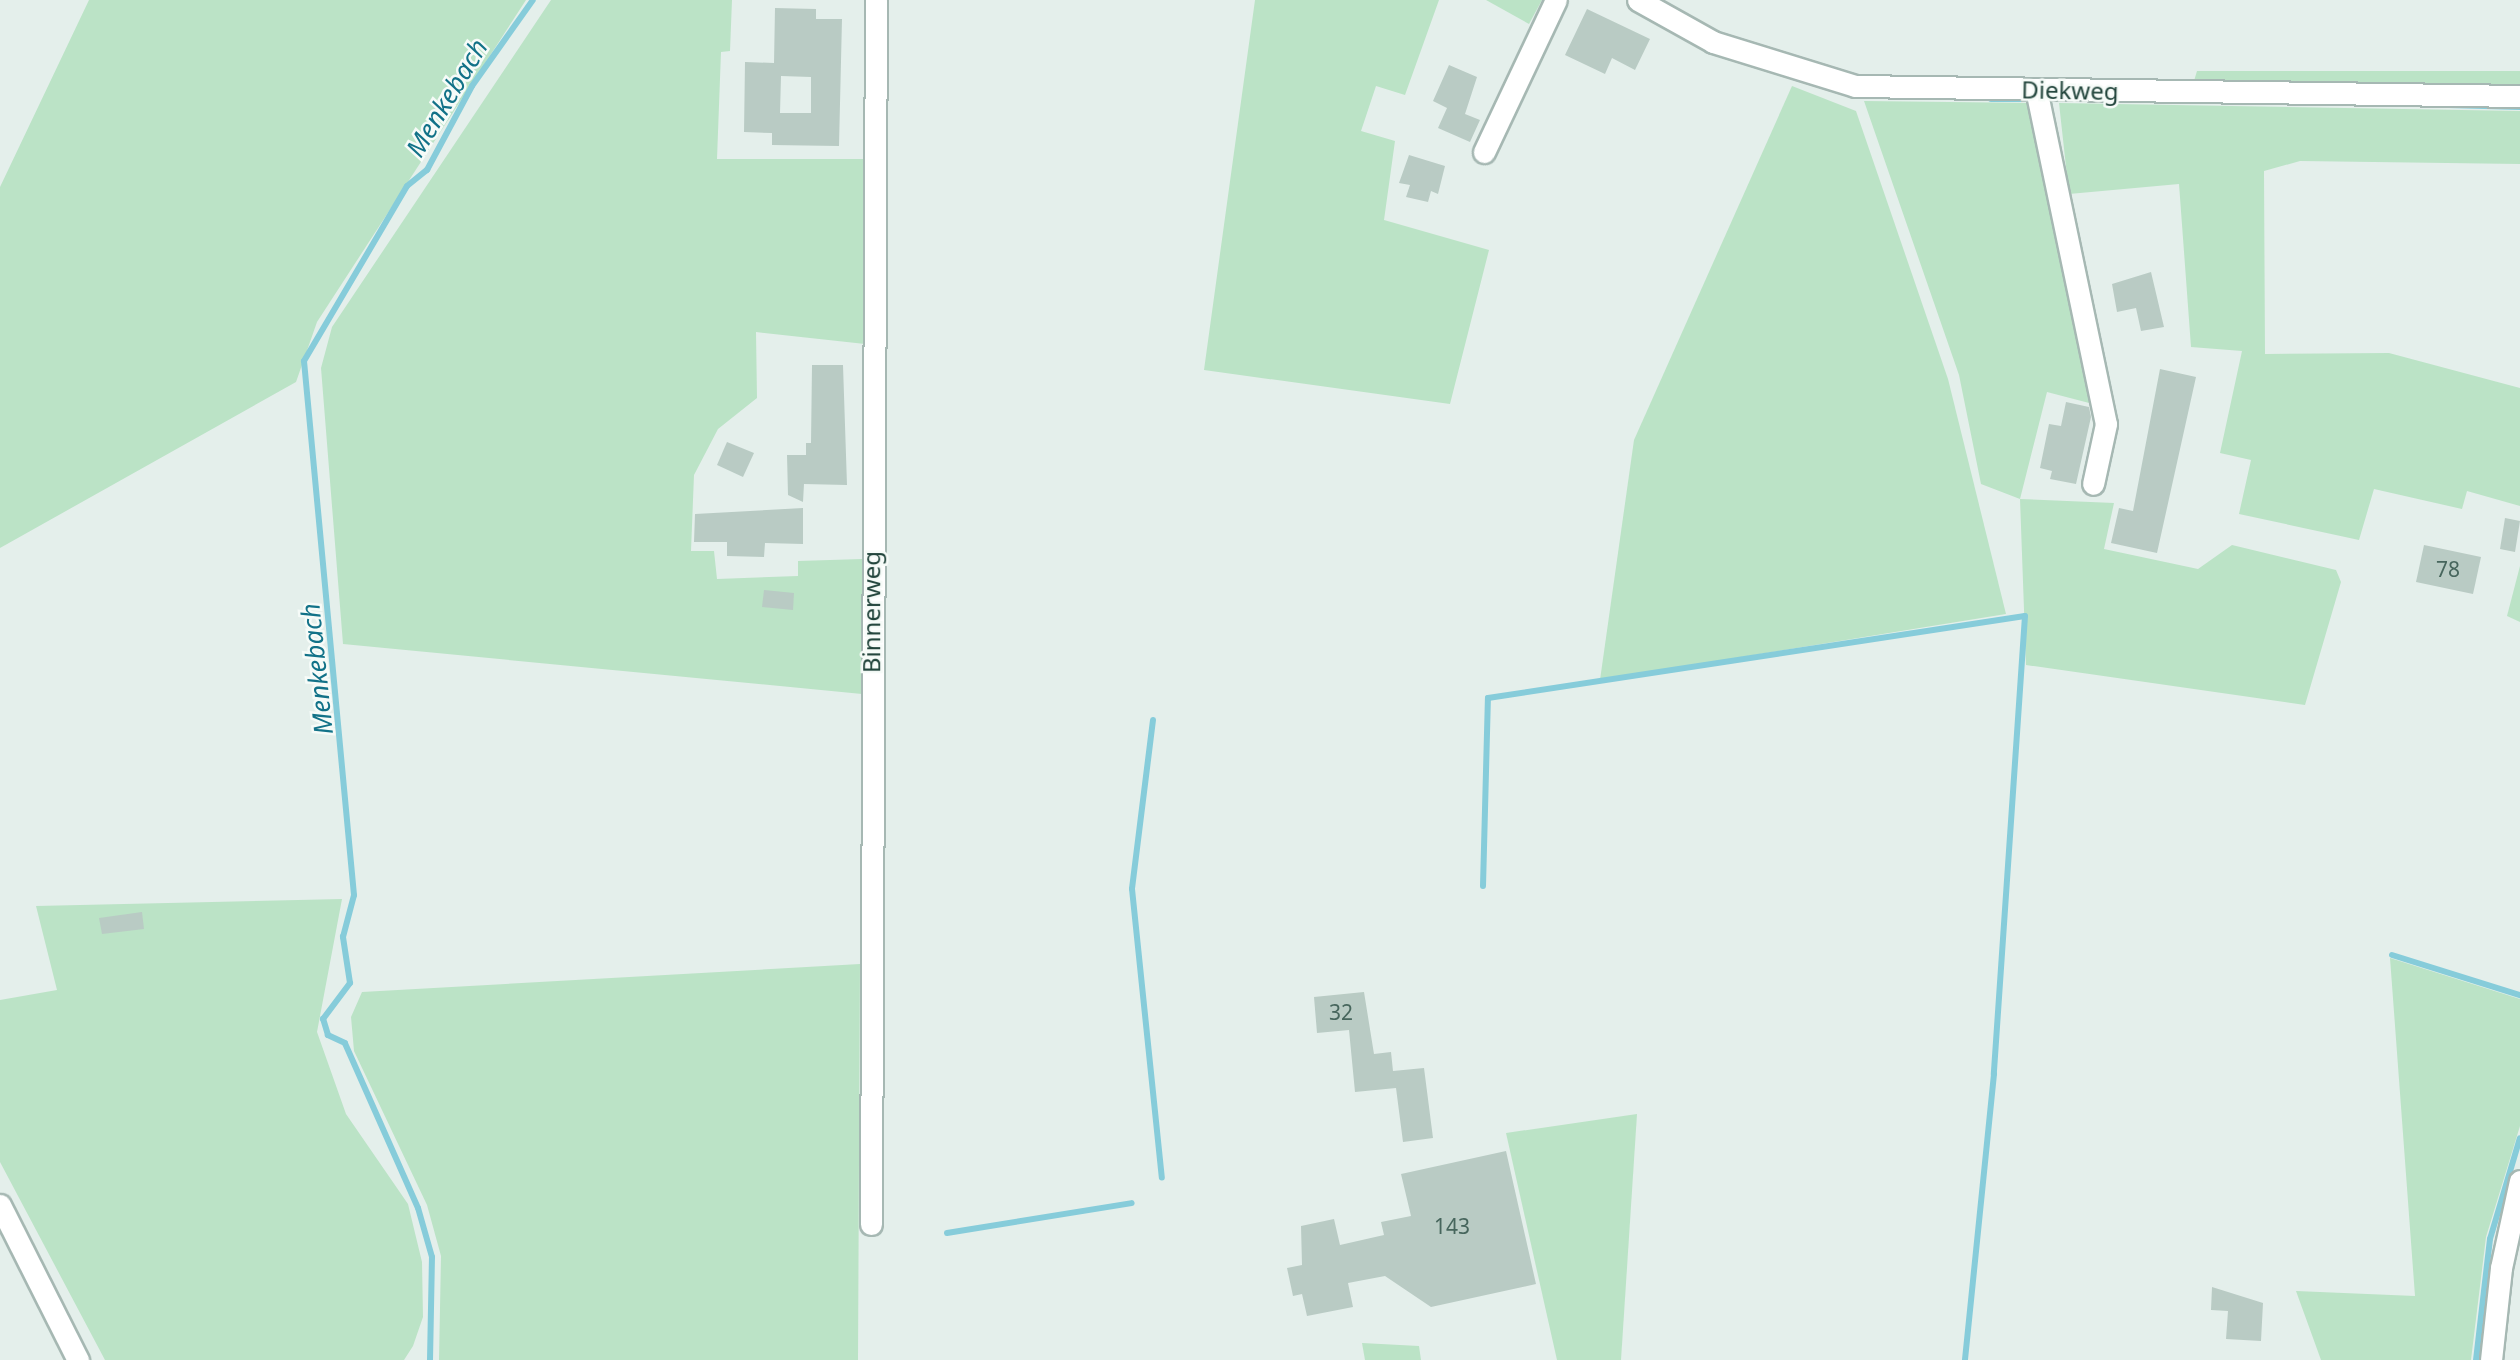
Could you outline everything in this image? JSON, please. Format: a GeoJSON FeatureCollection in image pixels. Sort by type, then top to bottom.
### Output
{"type":"FeatureCollection","features":[{"type":"Feature","properties":{"kind":"street","name":"Binnerweg"},"geometry":{"type":"LineString","coordinates":[[871,1224],[876,0]]}},
{"type":"Feature","properties":{"kind":"street"},"geometry":{"type":"LineString","coordinates":[[1484,152],[1556,0]]}},
{"type":"Feature","properties":{"kind":"street","name":"Diekweg"},"geometry":{"type":"LineString","coordinates":[[1637,0],[1713,42],[1839,83],[2036,89],[2520,96]]}},
{"type":"Feature","properties":{"kind":"street"},"geometry":{"type":"LineString","coordinates":[[2036,89],[2106,424],[2093,484]]}},
{"type":"Feature","properties":{"kind":"street"},"geometry":{"type":"LineString","coordinates":[[2491,1360],[2501,1268],[2520,1181]]}},
{"type":"Feature","properties":{"kind":"street"},"geometry":{"type":"LineString","coordinates":[[0,1205],[78,1360]]}},
{"type":"Feature","properties":{"kind":"green space"},"geometry":{"type":"Polygon","coordinates":[[[89,0],[526,0],[317,322],[296,382],[0,548],[0,187],[89,0]]]}},
{"type":"Feature","properties":{"kind":"green space"},"geometry":{"type":"Polygon","coordinates":[[[551,0],[732,0],[730,51],[721,52],[717,159],[867,159],[865,344],[756,332],[757,398],[718,429],[694,475],[691,551],[714,551],[717,579],[798,576],[798,561],[862,559],[862,694],[343,644],[321,368],[332,327],[551,0]]]}},
{"type":"Feature","properties":{"kind":"green space"},"geometry":{"type":"Polygon","coordinates":[[[1255,0],[1439,0],[1405,95],[1376,86],[1361,131],[1395,141],[1384,220],[1489,250],[1450,404],[1204,370],[1255,0]]]}},
{"type":"Feature","properties":{"kind":"green space"},"geometry":{"type":"Polygon","coordinates":[[[1486,0],[1542,0],[1529,24],[1486,0]]]}},
{"type":"Feature","properties":{"kind":"green space"},"geometry":{"type":"Polygon","coordinates":[[[2197,71],[2520,71],[2520,87],[2194,81],[2197,71]]]}},
{"type":"Feature","properties":{"kind":"green space"},"geometry":{"type":"Polygon","coordinates":[[[1792,86],[1856,111],[1948,379],[2006,614],[1600,680],[1634,440],[1792,86]]]}},
{"type":"Feature","properties":{"kind":"green space"},"geometry":{"type":"Polygon","coordinates":[[[1864,101],[2033,103],[2093,404],[2047,392],[2020,499],[1981,484],[1959,375],[1864,101]]]}},
{"type":"Feature","properties":{"kind":"green space"},"geometry":{"type":"Polygon","coordinates":[[[2059,103],[2520,111],[2520,164],[2300,161],[2264,171],[2265,354],[2389,353],[2520,388],[2520,506],[2467,491],[2462,509],[2374,489],[2359,540],[2239,514],[2251,460],[2220,453],[2242,351],[2191,347],[2179,184],[2069,194],[2059,103]]]}},
{"type":"Feature","properties":{"kind":"green space"},"geometry":{"type":"Polygon","coordinates":[[[2020,499],[2114,503],[2104,549],[2198,569],[2232,545],[2336,570],[2341,582],[2305,705],[2026,665],[2020,499]]]}},
{"type":"Feature","properties":{"kind":"green space"},"geometry":{"type":"Polygon","coordinates":[[[2520,566],[2520,622],[2507,616],[2520,566]]]}},
{"type":"Feature","properties":{"kind":"green space"},"geometry":{"type":"Polygon","coordinates":[[[342,899],[317,1032],[346,1114],[408,1204],[422,1262],[423,1317],[413,1346],[404,1360],[105,1360],[0,1162],[0,1000],[57,990],[36,906],[342,899]]]}},
{"type":"Feature","properties":{"kind":"green space"},"geometry":{"type":"Polygon","coordinates":[[[2390,958],[2520,999],[2520,1126],[2486,1237],[2471,1360],[2321,1360],[2296,1291],[2415,1296],[2390,958]]]}},
{"type":"Feature","properties":{"kind":"green space"},"geometry":{"type":"Polygon","coordinates":[[[860,964],[858,1360],[439,1360],[441,1256],[427,1205],[354,1051],[351,1017],[362,992],[860,964]]]}},
{"type":"Feature","properties":{"kind":"green space"},"geometry":{"type":"Polygon","coordinates":[[[1637,1114],[1621,1360],[1557,1360],[1506,1133],[1637,1114]]]}},
{"type":"Feature","properties":{"kind":"green space"},"geometry":{"type":"Polygon","coordinates":[[[1362,1343],[1419,1346],[1421,1360],[1365,1360],[1362,1343]]]}},
{"type":"Feature","properties":{"kind":"building"},"geometry":{"type":"Polygon","coordinates":[[[775,8],[816,9],[816,19],[842,19],[839,146],[772,145],[772,133],[744,132],[745,62],[774,63],[775,8]],[[781,76],[780,113],[811,113],[811,77],[781,76]]]}},
{"type":"Feature","properties":{"kind":"building"},"geometry":{"type":"Polygon","coordinates":[[[1587,9],[1650,39],[1635,70],[1612,58],[1605,74],[1565,55],[1587,9]]]}},
{"type":"Feature","properties":{"kind":"building"},"geometry":{"type":"Polygon","coordinates":[[[1449,65],[1477,77],[1465,114],[1480,120],[1470,142],[1438,128],[1447,108],[1433,101],[1449,65]]]}},
{"type":"Feature","properties":{"kind":"building"},"geometry":{"type":"Polygon","coordinates":[[[1409,155],[1445,166],[1438,194],[1431,191],[1428,202],[1406,197],[1410,185],[1399,183],[1409,155]]]}},
{"type":"Feature","properties":{"kind":"building"},"geometry":{"type":"Polygon","coordinates":[[[2151,272],[2164,327],[2141,331],[2136,308],[2117,312],[2112,284],[2151,272]]]}},
{"type":"Feature","properties":{"kind":"building"},"geometry":{"type":"Polygon","coordinates":[[[812,365],[843,365],[847,485],[804,484],[803,502],[788,495],[787,455],[806,455],[806,443],[811,443],[812,365]]]}},
{"type":"Feature","properties":{"kind":"building"},"geometry":{"type":"Polygon","coordinates":[[[2160,369],[2196,377],[2157,553],[2111,543],[2119,508],[2133,511],[2160,369]]]}},
{"type":"Feature","properties":{"kind":"building"},"geometry":{"type":"Polygon","coordinates":[[[2066,402],[2089,407],[2091,417],[2076,484],[2050,479],[2052,471],[2040,468],[2049,424],[2061,426],[2066,402]]]}},
{"type":"Feature","properties":{"kind":"building"},"geometry":{"type":"Polygon","coordinates":[[[727,442],[754,453],[743,477],[717,465],[727,442]]]}},
{"type":"Feature","properties":{"kind":"building"},"geometry":{"type":"Polygon","coordinates":[[[803,508],[803,544],[765,543],[764,557],[727,556],[727,542],[694,542],[695,514],[803,508]]]}},
{"type":"Feature","properties":{"kind":"building"},"geometry":{"type":"Polygon","coordinates":[[[2505,518],[2520,521],[2515,552],[2500,549],[2505,518]]]}},
{"type":"Feature","properties":{"kind":"building"},"geometry":{"type":"Polygon","coordinates":[[[2424,545],[2481,557],[2473,594],[2416,582],[2424,545]]]}},
{"type":"Feature","properties":{"kind":"building"},"geometry":{"type":"Polygon","coordinates":[[[764,590],[794,593],[793,610],[762,607],[764,590]]]}},
{"type":"Feature","properties":{"kind":"building"},"geometry":{"type":"Polygon","coordinates":[[[142,912],[144,929],[102,934],[99,918],[142,912]]]}},
{"type":"Feature","properties":{"kind":"building"},"geometry":{"type":"Polygon","coordinates":[[[1364,992],[1374,1054],[1391,1052],[1393,1071],[1424,1068],[1433,1138],[1403,1142],[1396,1088],[1355,1092],[1349,1030],[1317,1033],[1314,997],[1364,992]]]}},
{"type":"Feature","properties":{"kind":"building"},"geometry":{"type":"Polygon","coordinates":[[[1506,1151],[1536,1284],[1431,1307],[1385,1276],[1348,1283],[1353,1307],[1307,1316],[1302,1294],[1293,1296],[1287,1268],[1302,1265],[1301,1226],[1334,1219],[1340,1245],[1384,1235],[1381,1222],[1411,1216],[1401,1174],[1506,1151]]]}},
{"type":"Feature","properties":{"kind":"building"},"geometry":{"type":"Polygon","coordinates":[[[2212,1287],[2263,1303],[2261,1341],[2226,1339],[2228,1311],[2211,1310],[2212,1287]]]}},
{"type":"Feature","properties":{"kind":"waterway","name":"Menkebach"},"geometry":{"type":"LineString","coordinates":[[430,1360],[432,1257],[418,1208],[345,1043],[328,1035],[323,1019],[350,983],[343,937],[354,895],[304,361],[407,186],[427,170],[472,86],[533,0]]}},
{"type":"Feature","properties":{"kind":"waterway"},"geometry":{"type":"LineString","coordinates":[[1991,99],[2031,99]]}},
{"type":"Feature","properties":{"kind":"waterway"},"geometry":{"type":"LineString","coordinates":[[2449,105],[2520,107]]}},
{"type":"Feature","properties":{"kind":"waterway"},"geometry":{"type":"LineString","coordinates":[[1483,886],[1488,698],[2025,616],[1994,1074],[1965,1360]]}},
{"type":"Feature","properties":{"kind":"waterway"},"geometry":{"type":"LineString","coordinates":[[1153,720],[1132,889],[1162,1177]]}},
{"type":"Feature","properties":{"kind":"waterway"},"geometry":{"type":"LineString","coordinates":[[2392,955],[2520,995]]}},
{"type":"Feature","properties":{"kind":"waterway"},"geometry":{"type":"LineString","coordinates":[[2476,1360],[2490,1239],[2520,1138]]}},
{"type":"Feature","properties":{"kind":"waterway"},"geometry":{"type":"LineString","coordinates":[[947,1233],[1132,1203]]}}]}
